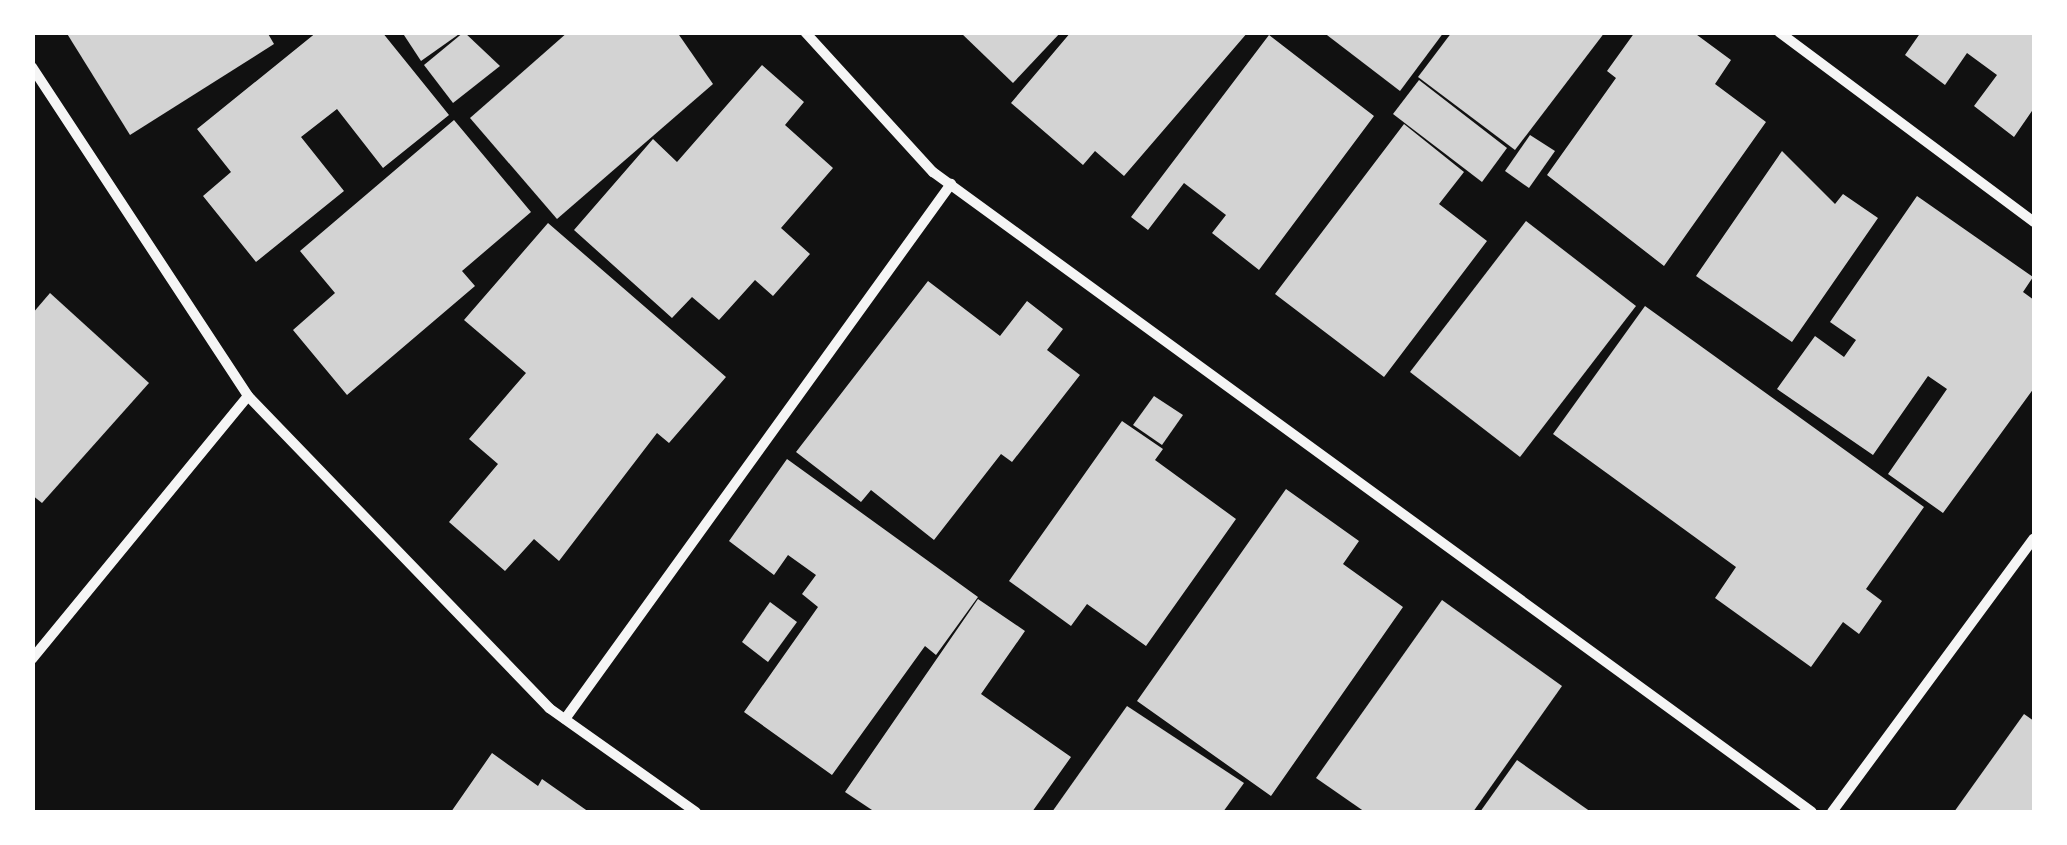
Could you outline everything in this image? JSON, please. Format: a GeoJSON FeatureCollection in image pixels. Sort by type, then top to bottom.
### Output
{"type":"FeatureCollection","features":[{"type":"Feature","properties":{"kind":"street"},"geometry":{"type":"LineString","coordinates":[[805,32],[951,184],[1812,812]]}},
{"type":"Feature","properties":{"kind":"street"},"geometry":{"type":"LineString","coordinates":[[1779,32],[2034,222]]}},
{"type":"Feature","properties":{"kind":"street"},"geometry":{"type":"LineString","coordinates":[[32,67],[248,396],[565,720],[696,812]]}},
{"type":"Feature","properties":{"kind":"street"},"geometry":{"type":"LineString","coordinates":[[565,720],[951,184]]}},
{"type":"Feature","properties":{"kind":"street"},"geometry":{"type":"LineString","coordinates":[[32,660],[248,396]]}},
{"type":"Feature","properties":{"kind":"street"},"geometry":{"type":"LineString","coordinates":[[1832,812],[2034,538]]}},
{"type":"Feature","properties":{"kind":"building"},"geometry":{"type":"Polygon","coordinates":[[[66,32],[267,32],[274,44],[130,135],[66,32]]]}},
{"type":"Feature","properties":{"kind":"building"},"geometry":{"type":"Polygon","coordinates":[[[317,32],[382,32],[449,115],[383,168],[337,109],[301,137],[344,191],[256,262],[203,196],[231,172],[197,129],[317,32]]]}},
{"type":"Feature","properties":{"kind":"building"},"geometry":{"type":"Polygon","coordinates":[[[402,32],[462,32],[421,61],[402,32]]]}},
{"type":"Feature","properties":{"kind":"building"},"geometry":{"type":"Polygon","coordinates":[[[464,32],[500,66],[453,103],[424,65],[464,32]]]}},
{"type":"Feature","properties":{"kind":"building"},"geometry":{"type":"Polygon","coordinates":[[[568,32],[677,32],[713,84],[557,219],[470,118],[568,32]]]}},
{"type":"Feature","properties":{"kind":"building"},"geometry":{"type":"Polygon","coordinates":[[[960,32],[1061,32],[1013,83],[960,32]]]}},
{"type":"Feature","properties":{"kind":"building"},"geometry":{"type":"Polygon","coordinates":[[[1071,32],[1248,32],[1124,176],[1095,151],[1083,165],[1011,103],[1071,32]]]}},
{"type":"Feature","properties":{"kind":"building"},"geometry":{"type":"Polygon","coordinates":[[[1323,32],[1444,32],[1400,91],[1323,32]]]}},
{"type":"Feature","properties":{"kind":"building"},"geometry":{"type":"Polygon","coordinates":[[[1452,32],[1605,32],[1515,150],[1418,77],[1452,32]]]}},
{"type":"Feature","properties":{"kind":"building"},"geometry":{"type":"Polygon","coordinates":[[[1635,32],[1693,32],[1731,60],[1715,84],[1766,122],[1664,266],[1547,175],[1616,78],[1607,71],[1635,32]]]}},
{"type":"Feature","properties":{"kind":"building"},"geometry":{"type":"Polygon","coordinates":[[[1921,32],[2034,32],[2034,108],[2014,137],[1974,106],[1997,75],[1967,53],[1945,85],[1905,55],[1921,32]]]}},
{"type":"Feature","properties":{"kind":"building"},"geometry":{"type":"Polygon","coordinates":[[[1269,35],[1374,116],[1259,270],[1212,233],[1226,215],[1184,183],[1148,230],[1131,217],[1269,35]]]}},
{"type":"Feature","properties":{"kind":"building"},"geometry":{"type":"Polygon","coordinates":[[[762,65],[804,102],[785,125],[833,168],[781,228],[810,254],[773,296],[755,280],[719,320],[692,297],[672,318],[574,230],[653,139],[677,162],[762,65]]]}},
{"type":"Feature","properties":{"kind":"building"},"geometry":{"type":"Polygon","coordinates":[[[1419,80],[1507,148],[1482,182],[1393,114],[1419,80]]]}},
{"type":"Feature","properties":{"kind":"building"},"geometry":{"type":"Polygon","coordinates":[[[454,120],[531,212],[462,271],[475,286],[347,395],[293,330],[335,293],[300,251],[454,120]]]}},
{"type":"Feature","properties":{"kind":"building"},"geometry":{"type":"Polygon","coordinates":[[[1404,124],[1464,172],[1439,204],[1487,241],[1384,377],[1275,294],[1404,124]]]}},
{"type":"Feature","properties":{"kind":"building"},"geometry":{"type":"Polygon","coordinates":[[[1530,135],[1555,151],[1529,188],[1505,171],[1530,135]]]}},
{"type":"Feature","properties":{"kind":"building"},"geometry":{"type":"Polygon","coordinates":[[[1782,151],[1835,204],[1843,194],[1878,218],[1792,342],[1696,276],[1782,151]]]}},
{"type":"Feature","properties":{"kind":"building"},"geometry":{"type":"Polygon","coordinates":[[[1917,196],[2033,277],[2023,292],[2034,300],[2034,388],[1943,513],[1888,474],[1947,389],[1928,376],[1873,455],[1777,389],[1815,336],[1844,357],[1856,340],[1830,322],[1917,196]]]}},
{"type":"Feature","properties":{"kind":"building"},"geometry":{"type":"Polygon","coordinates":[[[1526,221],[1636,306],[1520,457],[1410,372],[1526,221]]]}},
{"type":"Feature","properties":{"kind":"building"},"geometry":{"type":"Polygon","coordinates":[[[548,223],[726,377],[669,443],[657,433],[559,561],[534,539],[505,571],[449,522],[498,464],[469,439],[526,373],[464,320],[548,223]]]}},
{"type":"Feature","properties":{"kind":"building"},"geometry":{"type":"Polygon","coordinates":[[[928,281],[1000,336],[1027,301],[1063,329],[1047,350],[1080,375],[1012,462],[1001,454],[934,540],[871,490],[861,502],[796,452],[928,281]]]}},
{"type":"Feature","properties":{"kind":"building"},"geometry":{"type":"Polygon","coordinates":[[[50,293],[149,383],[42,503],[32,495],[32,314],[50,293]]]}},
{"type":"Feature","properties":{"kind":"building"},"geometry":{"type":"Polygon","coordinates":[[[1645,306],[1924,507],[1866,589],[1882,601],[1859,634],[1843,622],[1811,667],[1715,598],[1736,567],[1553,434],[1645,306]]]}},
{"type":"Feature","properties":{"kind":"building"},"geometry":{"type":"Polygon","coordinates":[[[1154,396],[1183,415],[1162,445],[1133,425],[1154,396]]]}},
{"type":"Feature","properties":{"kind":"building"},"geometry":{"type":"Polygon","coordinates":[[[1122,421],[1163,449],[1155,460],[1236,519],[1146,646],[1087,604],[1071,626],[1009,581],[1122,421]]]}},
{"type":"Feature","properties":{"kind":"building"},"geometry":{"type":"Polygon","coordinates":[[[787,459],[978,597],[936,655],[925,646],[832,775],[744,712],[818,607],[802,594],[816,575],[788,555],[774,575],[729,541],[787,459]]]}},
{"type":"Feature","properties":{"kind":"building"},"geometry":{"type":"Polygon","coordinates":[[[1286,489],[1359,541],[1343,564],[1403,607],[1271,796],[1137,701],[1286,489]]]}},
{"type":"Feature","properties":{"kind":"building"},"geometry":{"type":"Polygon","coordinates":[[[978,599],[1025,631],[981,694],[1071,757],[1032,812],[875,812],[845,792],[978,599]]]}},
{"type":"Feature","properties":{"kind":"building"},"geometry":{"type":"Polygon","coordinates":[[[1442,600],[1562,686],[1473,812],[1365,812],[1316,778],[1442,600]]]}},
{"type":"Feature","properties":{"kind":"building"},"geometry":{"type":"Polygon","coordinates":[[[770,602],[797,622],[768,662],[742,642],[770,602]]]}},
{"type":"Feature","properties":{"kind":"building"},"geometry":{"type":"Polygon","coordinates":[[[1127,706],[1244,783],[1223,812],[1052,812],[1127,706]]]}},
{"type":"Feature","properties":{"kind":"building"},"geometry":{"type":"Polygon","coordinates":[[[2024,714],[2034,721],[2034,812],[1954,812],[2024,714]]]}},
{"type":"Feature","properties":{"kind":"building"},"geometry":{"type":"Polygon","coordinates":[[[492,753],[538,786],[542,779],[589,812],[451,812],[492,753]]]}},
{"type":"Feature","properties":{"kind":"building"},"geometry":{"type":"Polygon","coordinates":[[[1517,760],[1591,812],[1480,812],[1517,760]]]}}]}
